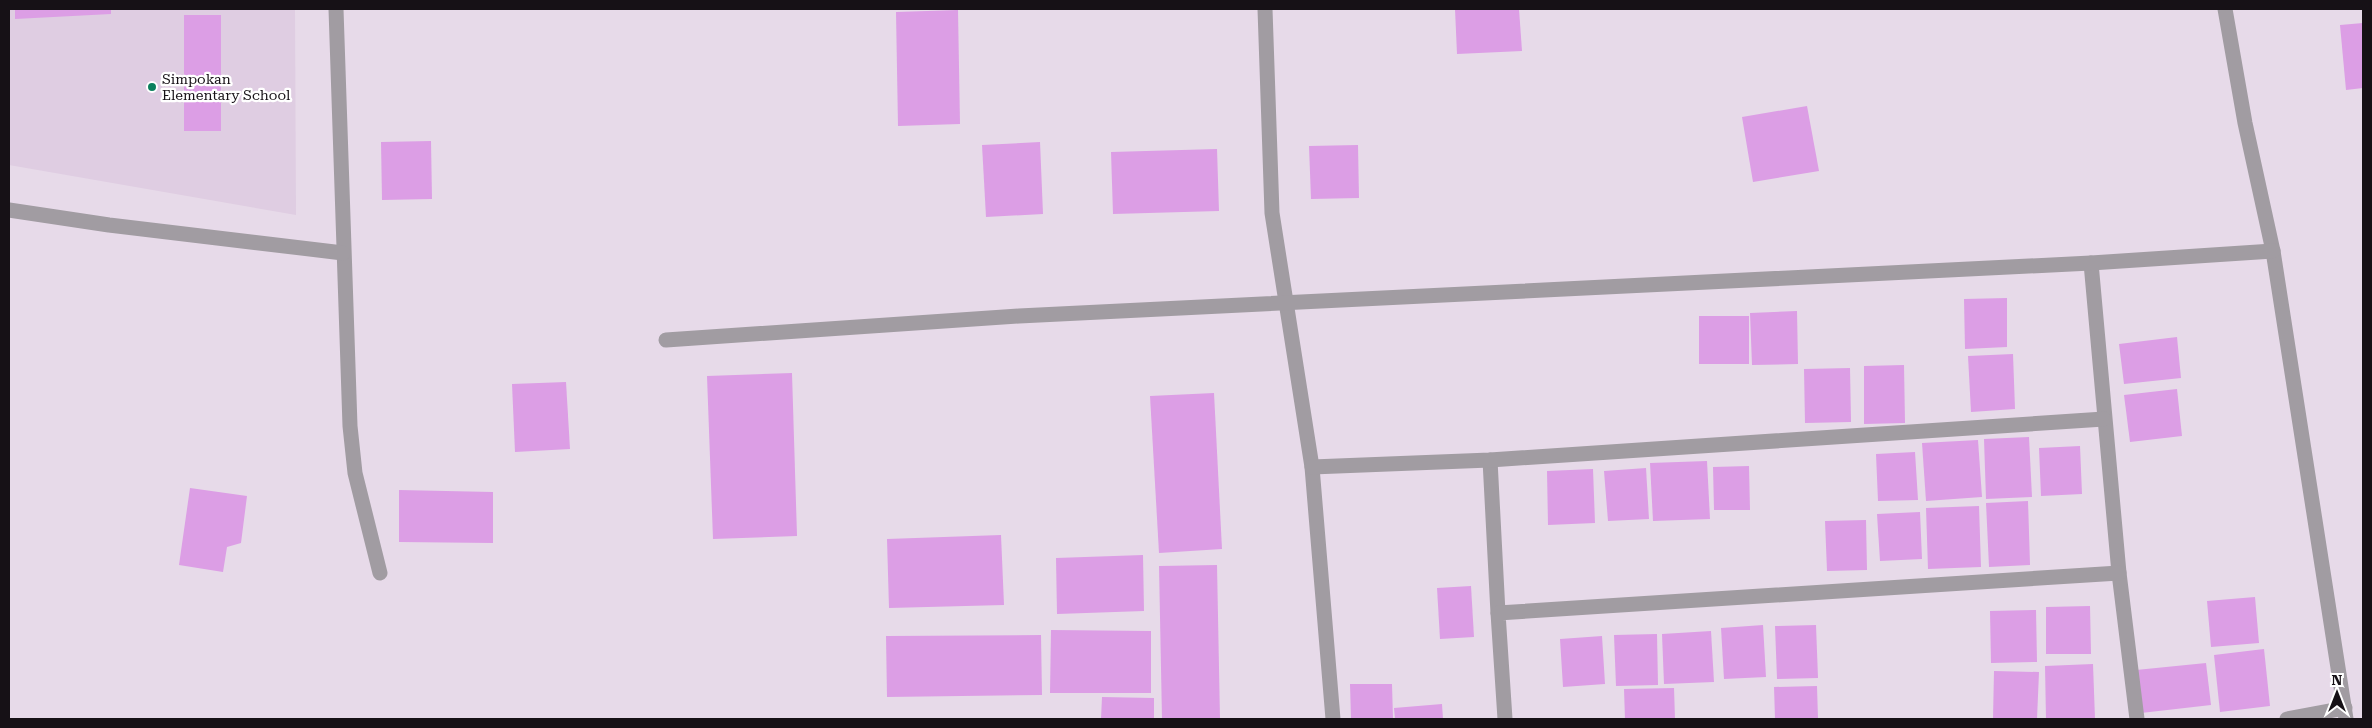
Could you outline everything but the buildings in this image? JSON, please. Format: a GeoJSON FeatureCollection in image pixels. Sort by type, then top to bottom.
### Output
{"type":"FeatureCollection","features":[{"type":"Feature","properties":{"kind":"street"},"geometry":{"type":"LineString","coordinates":[[336,9],[350,426],[354,464],[380,573]]}},
{"type":"Feature","properties":{"kind":"street"},"geometry":{"type":"LineString","coordinates":[[1265,9],[1272,213],[1312,467],[1333,719]]}},
{"type":"Feature","properties":{"kind":"street"},"geometry":{"type":"LineString","coordinates":[[2224,9],[2245,123],[2273,251],[2346,713],[2287,719]]}},
{"type":"Feature","properties":{"kind":"street"},"geometry":{"type":"LineString","coordinates":[[9,210],[109,225],[343,253]]}},
{"type":"Feature","properties":{"kind":"street"},"geometry":{"type":"LineString","coordinates":[[666,340],[1019,316],[2091,263],[2273,251]]}},
{"type":"Feature","properties":{"kind":"street"},"geometry":{"type":"LineString","coordinates":[[2091,263],[2119,573],[2138,719]]}},
{"type":"Feature","properties":{"kind":"street"},"geometry":{"type":"LineString","coordinates":[[1312,467],[1490,460],[2104,419]]}},
{"type":"Feature","properties":{"kind":"street"},"geometry":{"type":"LineString","coordinates":[[1490,460],[1505,719]]}},
{"type":"Feature","properties":{"kind":"street"},"geometry":{"type":"LineString","coordinates":[[1498,613],[2119,573]]}},
{"type":"Feature","properties":{"kind":"shaded area","name":"Simpokan Elementary School"},"geometry":{"type":"Polygon","coordinates":[[[9,9],[295,9],[296,215],[9,165],[9,9]]]}},
{"type":"Feature","properties":{"kind":"place","name":"Simpokan Elementary School"},"geometry":{"type":"Point","coordinates":[152,87]}}]}
